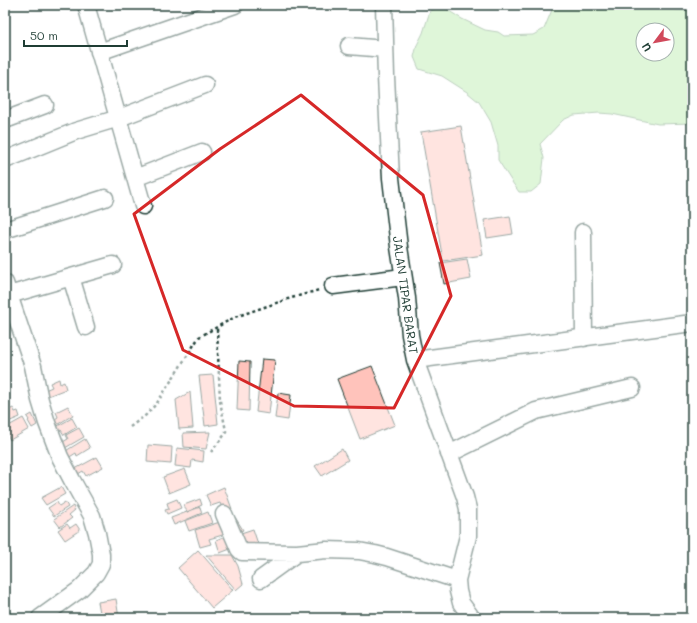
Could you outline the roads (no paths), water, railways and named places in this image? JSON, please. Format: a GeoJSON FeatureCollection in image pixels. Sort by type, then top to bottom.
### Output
{"type":"FeatureCollection","features":[{"type":"Feature","properties":{"kind":"street"},"geometry":{"type":"LineString","coordinates":[[86,5],[143,206]]}},
{"type":"Feature","properties":{"kind":"street"},"geometry":{"type":"LineString","coordinates":[[99,52],[235,5]]}},
{"type":"Feature","properties":{"kind":"street","name":"JALAN TIPAR BARAT"},"geometry":{"type":"LineString","coordinates":[[384,5],[391,178],[403,278],[407,298],[410,335],[415,360],[468,509],[468,536],[457,580],[461,603],[472,618]]}},
{"type":"Feature","properties":{"kind":"street"},"geometry":{"type":"LineString","coordinates":[[349,46],[385,49]]}},
{"type":"Feature","properties":{"kind":"street"},"geometry":{"type":"LineString","coordinates":[[5,160],[76,131],[119,118],[205,85]]}},
{"type":"Feature","properties":{"kind":"street"},"geometry":{"type":"LineString","coordinates":[[5,120],[45,105]]}},
{"type":"Feature","properties":{"kind":"street"},"geometry":{"type":"LineString","coordinates":[[135,178],[202,152]]}},
{"type":"Feature","properties":{"kind":"street"},"geometry":{"type":"LineString","coordinates":[[5,230],[105,198]]}},
{"type":"Feature","properties":{"kind":"street"},"geometry":{"type":"LineString","coordinates":[[583,232],[584,338]]}},
{"type":"Feature","properties":{"kind":"street"},"geometry":{"type":"LineString","coordinates":[[40,618],[79,590],[96,573],[101,564],[101,554],[98,533],[92,516],[60,457],[47,423],[40,400],[33,366],[7,289],[71,277],[113,264]]}},
{"type":"Feature","properties":{"kind":"street"},"geometry":{"type":"LineString","coordinates":[[71,277],[86,327]]}},
{"type":"Feature","properties":{"kind":"street"},"geometry":{"type":"LineString","coordinates":[[333,286],[403,278]]}},
{"type":"Feature","properties":{"kind":"street"},"geometry":{"type":"LineString","coordinates":[[415,360],[692,323]]}},
{"type":"Feature","properties":{"kind":"street"},"geometry":{"type":"LineString","coordinates":[[449,454],[536,411],[632,388]]}},
{"type":"Feature","properties":{"kind":"street"},"geometry":{"type":"LineString","coordinates":[[224,514],[241,551],[246,553],[297,553],[326,550],[359,551],[387,557],[457,580]]}},
{"type":"Feature","properties":{"kind":"street"},"geometry":{"type":"LineString","coordinates":[[261,579],[297,553]]}}]}
